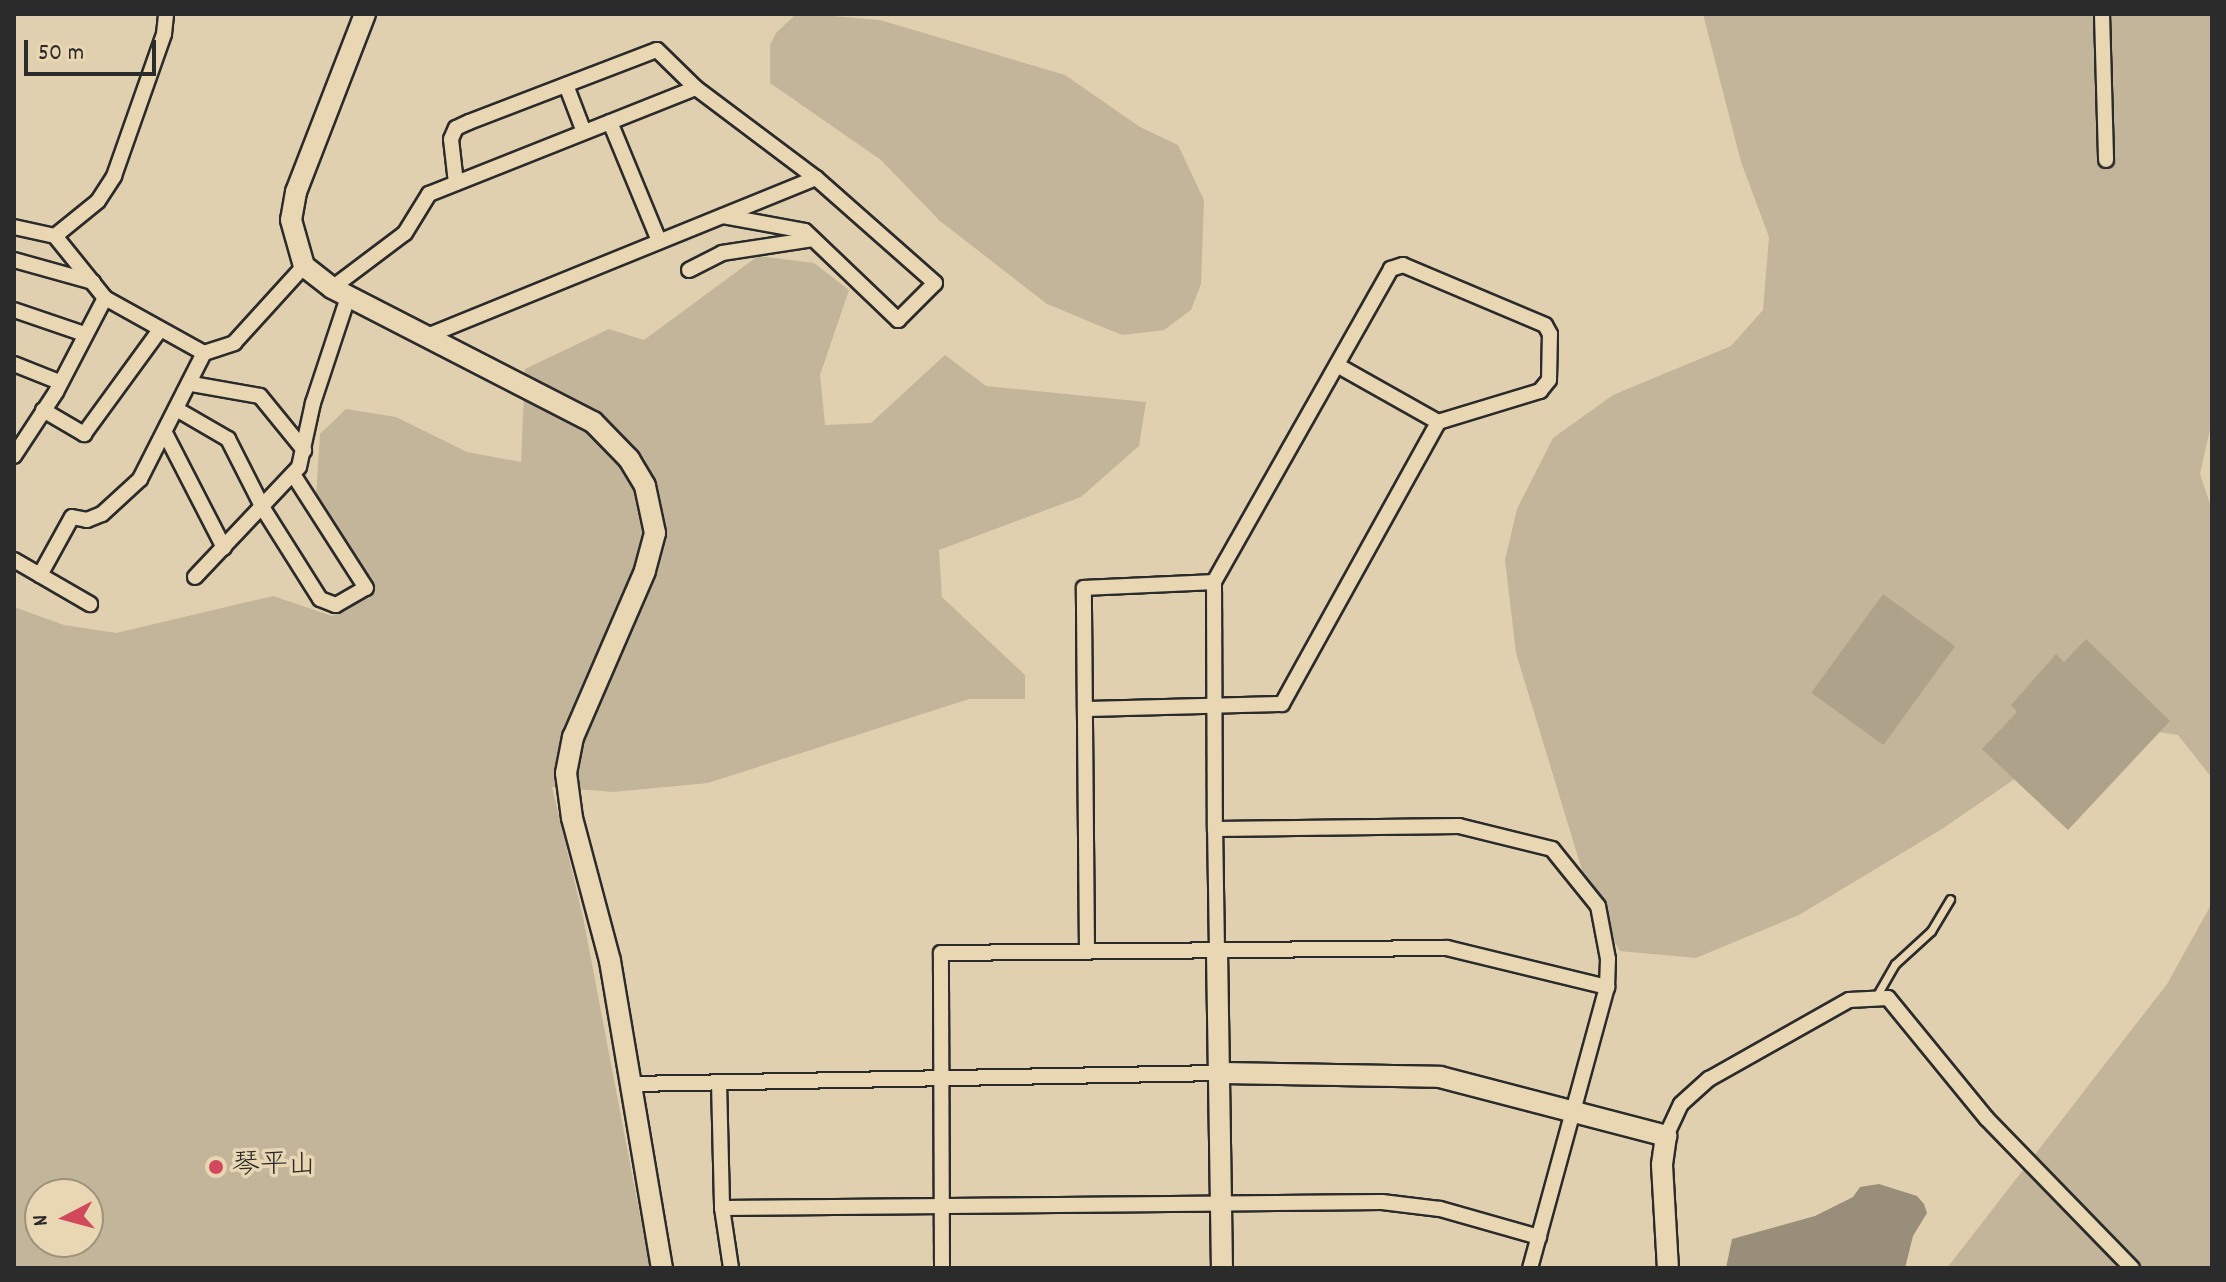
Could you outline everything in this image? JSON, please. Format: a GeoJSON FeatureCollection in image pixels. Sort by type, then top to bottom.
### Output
{"type":"FeatureCollection","features":[{"type":"Feature","properties":{"kind":"street"},"geometry":{"type":"LineString","coordinates":[[55,236],[90,209],[114,176],[164,34],[166,14]]}},
{"type":"Feature","properties":{"kind":"street"},"geometry":{"type":"LineString","coordinates":[[364,14],[296,192],[291,220],[304,266],[340,293],[593,422],[629,459],[645,486],[655,533],[645,571],[573,737],[566,773],[572,818],[610,961],[662,1268]]}},
{"type":"Feature","properties":{"kind":"street"},"geometry":{"type":"LineString","coordinates":[[2102,14],[2106,160]]}},
{"type":"Feature","properties":{"kind":"street"},"geometry":{"type":"LineString","coordinates":[[456,183],[451,139],[456,128],[657,50],[696,88],[816,178],[935,283],[898,320],[805,231],[723,216]]}},
{"type":"Feature","properties":{"kind":"street"},"geometry":{"type":"LineString","coordinates":[[566,85],[584,132]]}},
{"type":"Feature","properties":{"kind":"street"},"geometry":{"type":"LineString","coordinates":[[195,577],[294,476],[304,450],[340,293],[405,233],[429,194],[696,88]]}},
{"type":"Feature","properties":{"kind":"street"},"geometry":{"type":"LineString","coordinates":[[610,122],[659,241]]}},
{"type":"Feature","properties":{"kind":"street"},"geometry":{"type":"LineString","coordinates":[[424,337],[816,178]]}},
{"type":"Feature","properties":{"kind":"street"},"geometry":{"type":"LineString","coordinates":[[14,227],[55,236],[105,298],[159,331],[204,353],[234,343],[304,266]]}},
{"type":"Feature","properties":{"kind":"street"},"geometry":{"type":"LineString","coordinates":[[689,270],[722,253],[813,239]]}},
{"type":"Feature","properties":{"kind":"street"},"geometry":{"type":"LineString","coordinates":[[14,260],[93,282]]}},
{"type":"Feature","properties":{"kind":"street"},"geometry":{"type":"LineString","coordinates":[[1085,709],[1215,706],[1282,704],[1438,422],[1540,391],[1549,380],[1550,334],[1545,325],[1403,265],[1391,269],[1214,582],[1215,706],[1215,829],[1222,1268]]}},
{"type":"Feature","properties":{"kind":"street"},"geometry":{"type":"LineString","coordinates":[[14,456],[105,298]]}},
{"type":"Feature","properties":{"kind":"street"},"geometry":{"type":"LineString","coordinates":[[14,310],[84,334]]}},
{"type":"Feature","properties":{"kind":"street"},"geometry":{"type":"LineString","coordinates":[[43,410],[84,434],[159,331]]}},
{"type":"Feature","properties":{"kind":"street"},"geometry":{"type":"LineString","coordinates":[[40,575],[72,517],[87,520],[122,499],[178,410],[204,353]]}},
{"type":"Feature","properties":{"kind":"street"},"geometry":{"type":"LineString","coordinates":[[14,364],[59,382]]}},
{"type":"Feature","properties":{"kind":"street"},"geometry":{"type":"LineString","coordinates":[[1337,365],[1438,422]]}},
{"type":"Feature","properties":{"kind":"street"},"geometry":{"type":"LineString","coordinates":[[192,384],[260,396],[304,450]]}},
{"type":"Feature","properties":{"kind":"street"},"geometry":{"type":"LineString","coordinates":[[178,410],[228,439],[264,510],[320,599],[336,605],[366,588],[294,476]]}},
{"type":"Feature","properties":{"kind":"street"},"geometry":{"type":"LineString","coordinates":[[165,433],[224,548]]}},
{"type":"Feature","properties":{"kind":"street"},"geometry":{"type":"LineString","coordinates":[[14,560],[90,604]]}},
{"type":"Feature","properties":{"kind":"street"},"geometry":{"type":"LineString","coordinates":[[1087,952],[1084,588],[1214,582]]}},
{"type":"Feature","properties":{"kind":"street"},"geometry":{"type":"LineString","coordinates":[[1215,829],[1459,826],[1552,849],[1598,906],[1608,959],[1607,987],[1530,1268]]}},
{"type":"Feature","properties":{"kind":"street"},"geometry":{"type":"LineString","coordinates":[[942,1268],[941,953],[1447,948],[1607,987]]}},
{"type":"Feature","properties":{"kind":"street"},"geometry":{"type":"LineString","coordinates":[[1668,1268],[1662,1165],[1666,1136],[1681,1104],[1709,1079],[1830,1009],[1877,995],[1897,1007],[1987,1119],[2132,1268]]}},
{"type":"Feature","properties":{"kind":"street"},"geometry":{"type":"LineString","coordinates":[[631,1084],[1219,1073],[1440,1077],[1666,1136]]}},
{"type":"Feature","properties":{"kind":"street"},"geometry":{"type":"LineString","coordinates":[[719,1082],[722,1208],[731,1268]]}},
{"type":"Feature","properties":{"kind":"street"},"geometry":{"type":"LineString","coordinates":[[722,1208],[1418,1204],[1539,1237]]}},
{"type":"Feature","properties":{"kind":"lane"},"geometry":{"type":"LineString","coordinates":[[1877,995],[1895,964],[1931,931],[1950,899]]}},
{"type":"Feature","properties":{"kind":"shaded area"},"geometry":{"type":"Polygon","coordinates":[[[809,14],[880,20],[1065,75],[1140,127],[1178,145],[1204,200],[1201,284],[1191,310],[1164,330],[1122,335],[1047,304],[940,221],[881,160],[770,83],[770,45],[776,33],[794,16],[809,14]]]}},
{"type":"Feature","properties":{"kind":"shaded area"},"geometry":{"type":"Polygon","coordinates":[[[1703,14],[2212,14],[2212,421],[2200,474],[2212,510],[2212,778],[2178,735],[2126,727],[2054,752],[1942,829],[1799,915],[1696,958],[1620,951],[1592,903],[1516,653],[1505,560],[1517,509],[1553,438],[1613,395],[1731,346],[1763,310],[1769,237],[1741,162],[1703,14]]]}},
{"type":"Feature","properties":{"kind":"shaded area"},"geometry":{"type":"Polygon","coordinates":[[[758,256],[814,263],[849,290],[820,375],[825,425],[871,423],[945,355],[986,386],[1146,402],[1139,446],[1081,497],[939,550],[942,597],[1025,675],[1025,699],[969,699],[708,783],[613,792],[552,787],[583,917],[650,1268],[14,1268],[14,607],[64,625],[116,633],[273,596],[332,616],[376,592],[316,496],[320,434],[346,409],[396,417],[467,452],[521,462],[525,369],[609,329],[644,340],[758,256]]]}},
{"type":"Feature","properties":{"kind":"shaded area"},"geometry":{"type":"Polygon","coordinates":[[[2212,903],[2212,1268],[1947,1268],[2167,984],[2212,903]]]}},
{"type":"Feature","properties":{"kind":"shaded area"},"geometry":{"type":"Polygon","coordinates":[[[1879,1184],[1917,1196],[1927,1213],[1913,1236],[1905,1268],[1726,1268],[1732,1239],[1815,1216],[1853,1197],[1860,1187],[1879,1184]]]}},
{"type":"Feature","properties":{"kind":"building"},"geometry":{"type":"Polygon","coordinates":[[[1883,594],[1955,646],[1883,745],[1811,693],[1883,594]]]}},
{"type":"Feature","properties":{"kind":"building"},"geometry":{"type":"Polygon","coordinates":[[[2086,639],[2170,721],[2068,830],[1982,749],[2017,712],[2011,705],[2056,654],[2064,662],[2086,639]]]}},
{"type":"Feature","properties":{"kind":"place","name":"琴平山"},"geometry":{"type":"Point","coordinates":[216,1167]}}]}
